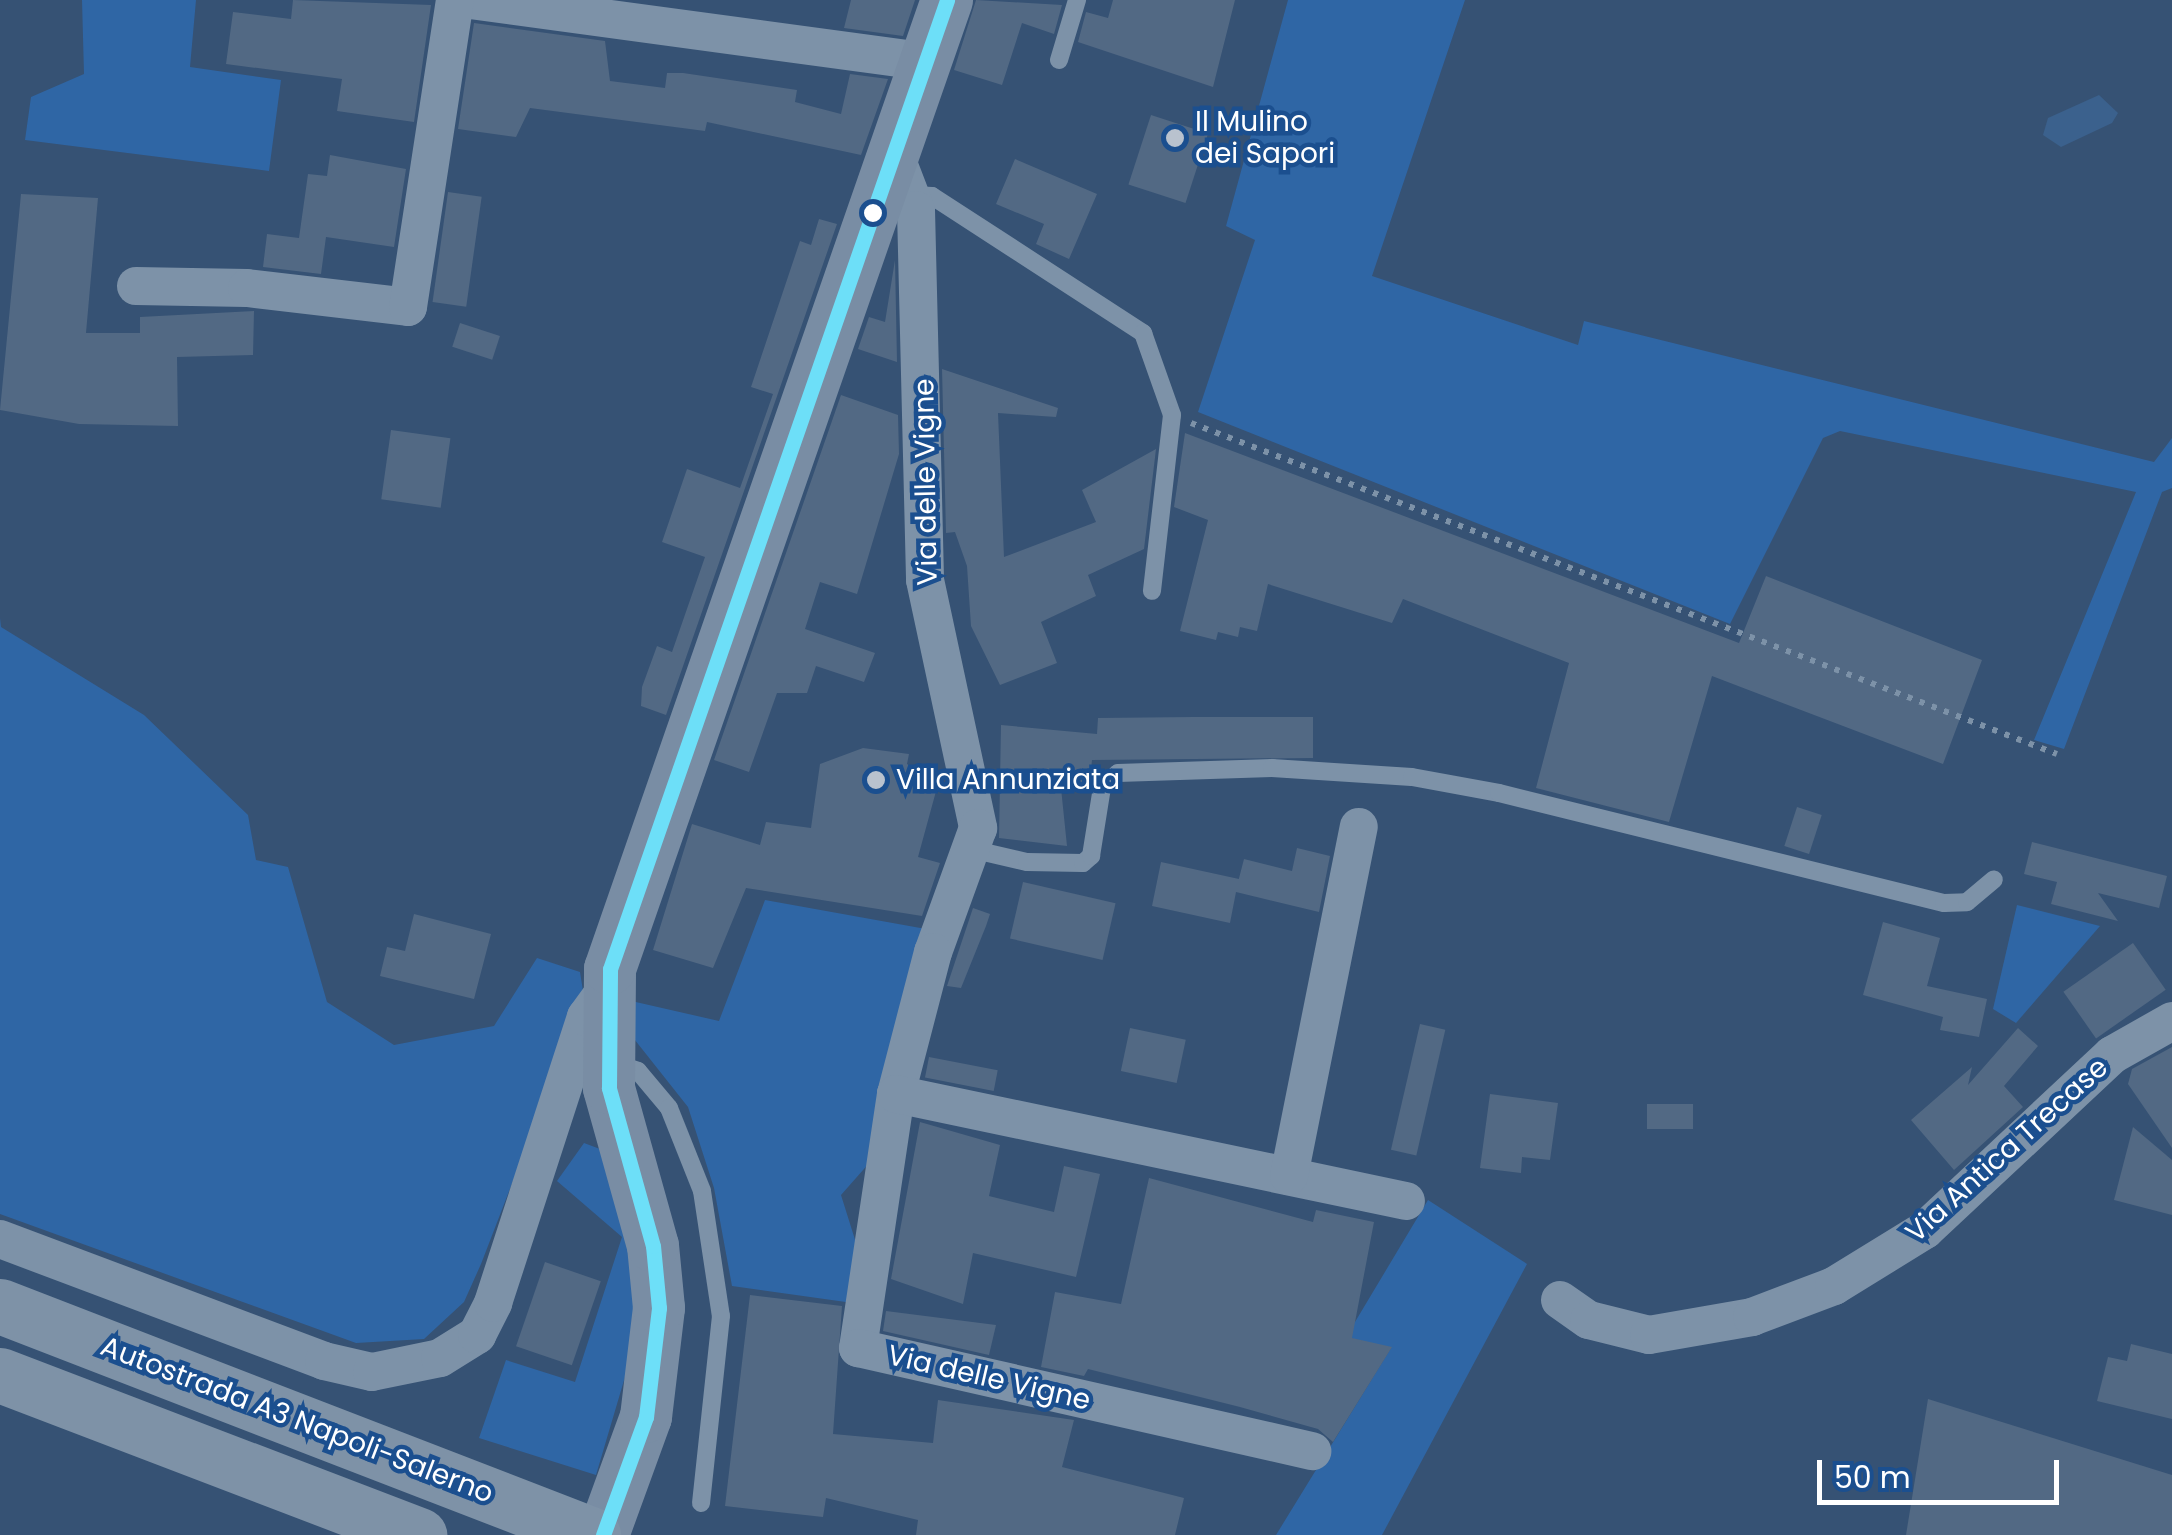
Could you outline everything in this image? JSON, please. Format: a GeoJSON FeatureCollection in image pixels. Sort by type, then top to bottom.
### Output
{"type":"FeatureCollection","features":[{"type":"Feature","properties":{"kind":"highway","name":"Autostrada A3 Napoli-Salerno"},"geometry":{"type":"LineString","coordinates":[[0,1306],[593,1535]]}},
{"type":"Feature","properties":{"kind":"highway"},"geometry":{"type":"LineString","coordinates":[[0,1375],[420,1535]]}},
{"type":"Feature","properties":{"kind":"street"},"geometry":{"type":"LineString","coordinates":[[136,286],[247,288],[408,307],[454,0]]}},
{"type":"Feature","properties":{"kind":"street"},"geometry":{"type":"LineString","coordinates":[[470,0],[926,62]]}},
{"type":"Feature","properties":{"kind":"street"},"geometry":{"type":"LineString","coordinates":[[0,1239],[324,1361],[372,1372],[440,1358],[477,1336],[591,1096],[606,989],[904,175],[926,62],[947,0]]}},
{"type":"Feature","properties":{"kind":"street","name":"Via delle Vigne"},"geometry":{"type":"LineString","coordinates":[[904,175],[923,335],[926,580],[955,697],[978,828],[975,850],[932,952],[896,1094],[858,1348],[1312,1451]]}},
{"type":"Feature","properties":{"kind":"street"},"geometry":{"type":"LineString","coordinates":[[1288,1176],[1359,827]]}},
{"type":"Feature","properties":{"kind":"street","name":"Via Antica Trecase"},"geometry":{"type":"LineString","coordinates":[[1560,1300],[1589,1320],[1649,1335],[1752,1317],[1834,1286],[1926,1230],[2112,1055],[2172,1021]]}},
{"type":"Feature","properties":{"kind":"street"},"geometry":{"type":"LineString","coordinates":[[896,1094],[1406,1201]]}},
{"type":"Feature","properties":{"kind":"street"},"geometry":{"type":"LineString","coordinates":[[591,1096],[653,1246],[659,1308],[646,1417],[603,1535]]}},
{"type":"Feature","properties":{"kind":"lane"},"geometry":{"type":"LineString","coordinates":[[1059,60],[1077,0]]}},
{"type":"Feature","properties":{"kind":"lane"},"geometry":{"type":"LineString","coordinates":[[904,175],[1124,316],[1156,360],[1172,416],[1152,591]]}},
{"type":"Feature","properties":{"kind":"lane"},"geometry":{"type":"LineString","coordinates":[[975,850],[1027,862],[1083,863],[1091,856],[1102,787],[1118,773],[1272,768],[1412,777],[1500,793],[1944,903],[1967,902],[1994,879]]}},
{"type":"Feature","properties":{"kind":"lane"},"geometry":{"type":"LineString","coordinates":[[591,1096],[638,1071],[669,1108],[702,1191],[721,1316],[701,1502]]}},
{"type":"Feature","properties":{"kind":"path"},"geometry":{"type":"LineString","coordinates":[[1172,416],[2057,754]]}},
{"type":"Feature","properties":{"kind":"shaded area"},"geometry":{"type":"Polygon","coordinates":[[[82,0],[196,0],[190,67],[281,80],[269,171],[25,140],[31,97],[84,74],[82,0]]]}},
{"type":"Feature","properties":{"kind":"shaded area"},"geometry":{"type":"Polygon","coordinates":[[[1288,0],[1465,0],[1372,276],[1578,345],[1584,321],[2154,462],[2172,438],[2172,488],[2162,492],[2064,749],[2034,740],[2136,492],[1840,431],[1823,438],[1730,624],[1198,412],[1255,240],[1226,226],[1288,0]]]}},
{"type":"Feature","properties":{"kind":"shaded area"},"geometry":{"type":"Polygon","coordinates":[[[2099,95],[2118,113],[2112,123],[2061,147],[2043,135],[2048,118],[2099,95]]]}},
{"type":"Feature","properties":{"kind":"shaded area"},"geometry":{"type":"Polygon","coordinates":[[[0,618],[1,627],[144,715],[248,815],[256,860],[288,867],[327,1002],[394,1045],[494,1026],[537,958],[580,972],[584,997],[481,1264],[464,1302],[424,1339],[356,1343],[0,1214],[0,618]]]}},
{"type":"Feature","properties":{"kind":"shaded area"},"geometry":{"type":"Polygon","coordinates":[[[765,900],[926,929],[871,1161],[841,1195],[857,1246],[853,1303],[732,1286],[714,1188],[688,1107],[627,1030],[627,1000],[719,1021],[765,900]]]}},
{"type":"Feature","properties":{"kind":"shaded area"},"geometry":{"type":"Polygon","coordinates":[[[2017,905],[2100,926],[2016,1023],[1993,1009],[2017,905]]]}},
{"type":"Feature","properties":{"kind":"shaded area"},"geometry":{"type":"Polygon","coordinates":[[[584,1143],[600,1149],[634,1264],[633,1350],[596,1475],[479,1438],[506,1360],[575,1382],[622,1237],[557,1181],[584,1143]]]}},
{"type":"Feature","properties":{"kind":"shaded area"},"geometry":{"type":"Polygon","coordinates":[[[1428,1200],[1527,1264],[1382,1535],[1276,1535],[1391,1348],[1346,1337],[1428,1200]]]}},
{"type":"Feature","properties":{"kind":"building"},"geometry":{"type":"Polygon","coordinates":[[[293,0],[431,5],[414,122],[337,111],[342,79],[226,64],[233,12],[291,19],[293,0]]]}},
{"type":"Feature","properties":{"kind":"building"},"geometry":{"type":"Polygon","coordinates":[[[851,0],[915,0],[903,36],[844,28],[851,0]]]}},
{"type":"Feature","properties":{"kind":"building"},"geometry":{"type":"Polygon","coordinates":[[[976,0],[1062,5],[1054,34],[1022,23],[1002,85],[954,70],[976,0]]]}},
{"type":"Feature","properties":{"kind":"building"},"geometry":{"type":"Polygon","coordinates":[[[1113,0],[1235,0],[1213,87],[1078,42],[1086,12],[1108,18],[1113,0]]]}},
{"type":"Feature","properties":{"kind":"building"},"geometry":{"type":"Polygon","coordinates":[[[474,23],[605,41],[610,81],[665,88],[667,73],[683,73],[797,90],[795,102],[841,114],[850,74],[888,79],[861,155],[707,122],[705,131],[530,108],[516,137],[458,129],[474,23]]]}},
{"type":"Feature","properties":{"kind":"building","name":"Il Mulino dei Sapori"},"geometry":{"type":"Polygon","coordinates":[[[1151,115],[1208,134],[1186,203],[1128,184],[1151,115]]]}},
{"type":"Feature","properties":{"kind":"building"},"geometry":{"type":"Polygon","coordinates":[[[330,155],[406,169],[394,247],[326,237],[321,274],[263,267],[267,234],[299,238],[308,174],[327,176],[330,155]]]}},
{"type":"Feature","properties":{"kind":"building"},"geometry":{"type":"Polygon","coordinates":[[[1015,159],[1097,194],[1069,259],[1036,244],[1044,224],[996,204],[1015,159]]]}},
{"type":"Feature","properties":{"kind":"building"},"geometry":{"type":"Polygon","coordinates":[[[448,192],[482,197],[466,307],[433,302],[448,192]]]}},
{"type":"Feature","properties":{"kind":"building"},"geometry":{"type":"Polygon","coordinates":[[[21,194],[98,198],[86,333],[140,333],[140,317],[254,311],[253,355],[177,357],[178,426],[79,424],[0,410],[21,194]]]}},
{"type":"Feature","properties":{"kind":"building"},"geometry":{"type":"Polygon","coordinates":[[[819,219],[837,224],[666,715],[641,706],[642,687],[657,646],[672,652],[705,557],[662,542],[687,469],[740,488],[773,394],[751,387],[800,241],[811,245],[819,219]]]}},
{"type":"Feature","properties":{"kind":"building"},"geometry":{"type":"Polygon","coordinates":[[[895,260],[897,362],[858,349],[869,317],[885,322],[895,260]]]}},
{"type":"Feature","properties":{"kind":"building"},"geometry":{"type":"Polygon","coordinates":[[[460,323],[500,336],[492,360],[452,347],[460,323]]]}},
{"type":"Feature","properties":{"kind":"building"},"geometry":{"type":"Polygon","coordinates":[[[942,369],[1058,408],[1056,417],[998,413],[1004,557],[1096,522],[1082,490],[1156,449],[1144,549],[1088,575],[1096,596],[1041,622],[1057,663],[1000,685],[971,626],[967,566],[955,532],[946,533],[942,369]]]}},
{"type":"Feature","properties":{"kind":"building"},"geometry":{"type":"Polygon","coordinates":[[[841,395],[898,415],[899,454],[857,594],[820,582],[805,629],[875,653],[864,682],[816,666],[807,693],[777,693],[749,772],[714,760],[841,395]]]}},
{"type":"Feature","properties":{"kind":"building"},"geometry":{"type":"Polygon","coordinates":[[[391,430],[450,438],[441,508],[381,499],[391,430]]]}},
{"type":"Feature","properties":{"kind":"building"},"geometry":{"type":"Polygon","coordinates":[[[1185,433],[1739,643],[1766,576],[1982,660],[1943,764],[1712,676],[1669,822],[1536,788],[1569,663],[1403,599],[1392,623],[1268,584],[1257,631],[1240,627],[1238,637],[1218,632],[1216,640],[1180,631],[1208,520],[1174,507],[1185,433]]]}},
{"type":"Feature","properties":{"kind":"building"},"geometry":{"type":"Polygon","coordinates":[[[1313,717],[1313,758],[1092,760],[1089,790],[1061,788],[1067,846],[999,838],[1001,725],[1097,734],[1098,718],[1313,717]]]}},
{"type":"Feature","properties":{"kind":"building"},"geometry":{"type":"Polygon","coordinates":[[[863,748],[909,754],[907,764],[938,784],[918,857],[940,863],[922,916],[746,888],[713,968],[653,950],[692,824],[760,845],[766,822],[811,828],[820,764],[863,748]]]}},
{"type":"Feature","properties":{"kind":"building"},"geometry":{"type":"Polygon","coordinates":[[[1797,807],[1822,815],[1809,854],[1784,846],[1797,807]]]}},
{"type":"Feature","properties":{"kind":"building"},"geometry":{"type":"Polygon","coordinates":[[[2032,842],[2167,876],[2159,908],[2098,893],[2118,921],[2051,904],[2057,882],[2024,874],[2032,842]]]}},
{"type":"Feature","properties":{"kind":"building"},"geometry":{"type":"Polygon","coordinates":[[[1297,848],[1330,856],[1319,912],[1236,892],[1230,923],[1152,906],[1161,862],[1239,879],[1244,859],[1292,871],[1297,848]]]}},
{"type":"Feature","properties":{"kind":"building"},"geometry":{"type":"Polygon","coordinates":[[[1023,882],[1116,903],[1103,960],[1010,939],[1023,882]]]}},
{"type":"Feature","properties":{"kind":"building"},"geometry":{"type":"Polygon","coordinates":[[[973,908],[990,914],[961,988],[947,986],[973,908]]]}},
{"type":"Feature","properties":{"kind":"building"},"geometry":{"type":"Polygon","coordinates":[[[414,914],[491,934],[474,999],[380,976],[387,947],[405,951],[414,914]]]}},
{"type":"Feature","properties":{"kind":"building"},"geometry":{"type":"Polygon","coordinates":[[[1883,922],[1940,938],[1927,986],[1987,999],[1979,1037],[1940,1030],[1943,1017],[1863,995],[1883,922]]]}},
{"type":"Feature","properties":{"kind":"building"},"geometry":{"type":"Polygon","coordinates":[[[2133,943],[2166,990],[2096,1038],[2063,992],[2133,943]]]}},
{"type":"Feature","properties":{"kind":"building"},"geometry":{"type":"Polygon","coordinates":[[[1420,1024],[1445,1030],[1416,1156],[1391,1150],[1420,1024]]]}},
{"type":"Feature","properties":{"kind":"building"},"geometry":{"type":"Polygon","coordinates":[[[1130,1028],[1186,1040],[1177,1083],[1121,1071],[1130,1028]]]}},
{"type":"Feature","properties":{"kind":"building"},"geometry":{"type":"Polygon","coordinates":[[[2018,1028],[2038,1046],[2004,1086],[2023,1107],[1954,1170],[1911,1120],[1972,1067],[1968,1085],[2018,1028]]]}},
{"type":"Feature","properties":{"kind":"building"},"geometry":{"type":"Polygon","coordinates":[[[2172,1047],[2172,1148],[2128,1084],[2132,1069],[2172,1047]]]}},
{"type":"Feature","properties":{"kind":"building"},"geometry":{"type":"Polygon","coordinates":[[[929,1057],[998,1070],[994,1091],[925,1078],[929,1057]]]}},
{"type":"Feature","properties":{"kind":"building"},"geometry":{"type":"Polygon","coordinates":[[[1490,1094],[1558,1103],[1550,1160],[1522,1157],[1521,1173],[1480,1168],[1490,1094]]]}},
{"type":"Feature","properties":{"kind":"building"},"geometry":{"type":"Polygon","coordinates":[[[1647,1104],[1693,1104],[1693,1129],[1647,1129],[1647,1104]]]}},
{"type":"Feature","properties":{"kind":"building"},"geometry":{"type":"Polygon","coordinates":[[[920,1122],[1000,1145],[989,1196],[1054,1212],[1064,1166],[1100,1174],[1076,1277],[973,1253],[963,1304],[891,1279],[920,1122]]]}},
{"type":"Feature","properties":{"kind":"building"},"geometry":{"type":"Polygon","coordinates":[[[2133,1127],[2172,1160],[2172,1215],[2114,1200],[2133,1127]]]}},
{"type":"Feature","properties":{"kind":"building"},"geometry":{"type":"Polygon","coordinates":[[[1149,1178],[1313,1222],[1316,1210],[1374,1222],[1352,1338],[1392,1347],[1333,1442],[1318,1429],[1240,1407],[1088,1369],[1084,1376],[1041,1367],[1055,1292],[1121,1304],[1149,1178]]]}},
{"type":"Feature","properties":{"kind":"building"},"geometry":{"type":"Polygon","coordinates":[[[545,1262],[601,1281],[572,1365],[516,1346],[545,1262]]]}},
{"type":"Feature","properties":{"kind":"building"},"geometry":{"type":"Polygon","coordinates":[[[750,1295],[842,1306],[833,1434],[933,1443],[938,1400],[1074,1420],[1062,1467],[1184,1498],[1175,1535],[916,1535],[918,1520],[826,1498],[823,1517],[725,1506],[750,1295]]]}},
{"type":"Feature","properties":{"kind":"building"},"geometry":{"type":"Polygon","coordinates":[[[886,1311],[996,1325],[989,1355],[883,1331],[886,1311]]]}},
{"type":"Feature","properties":{"kind":"building"},"geometry":{"type":"Polygon","coordinates":[[[2131,1344],[2172,1354],[2172,1419],[2097,1401],[2108,1357],[2127,1361],[2131,1344]]]}},
{"type":"Feature","properties":{"kind":"building"},"geometry":{"type":"Polygon","coordinates":[[[1928,1399],[2172,1475],[2172,1535],[1906,1535],[1928,1399]]]}},
{"type":"Feature","properties":{"kind":"transit line"},"geometry":{"type":"LineString","coordinates":[[603,1535],[646,1417],[659,1308],[653,1246],[609,1088],[610,969],[947,0]]}},
{"type":"Feature","properties":{"kind":"place","name":"Il Mulino dei Sapori"},"geometry":{"type":"Point","coordinates":[1175,138]}},
{"type":"Feature","properties":{"kind":"place","name":"Villa Annunziata"},"geometry":{"type":"Point","coordinates":[876,780]}}]}
